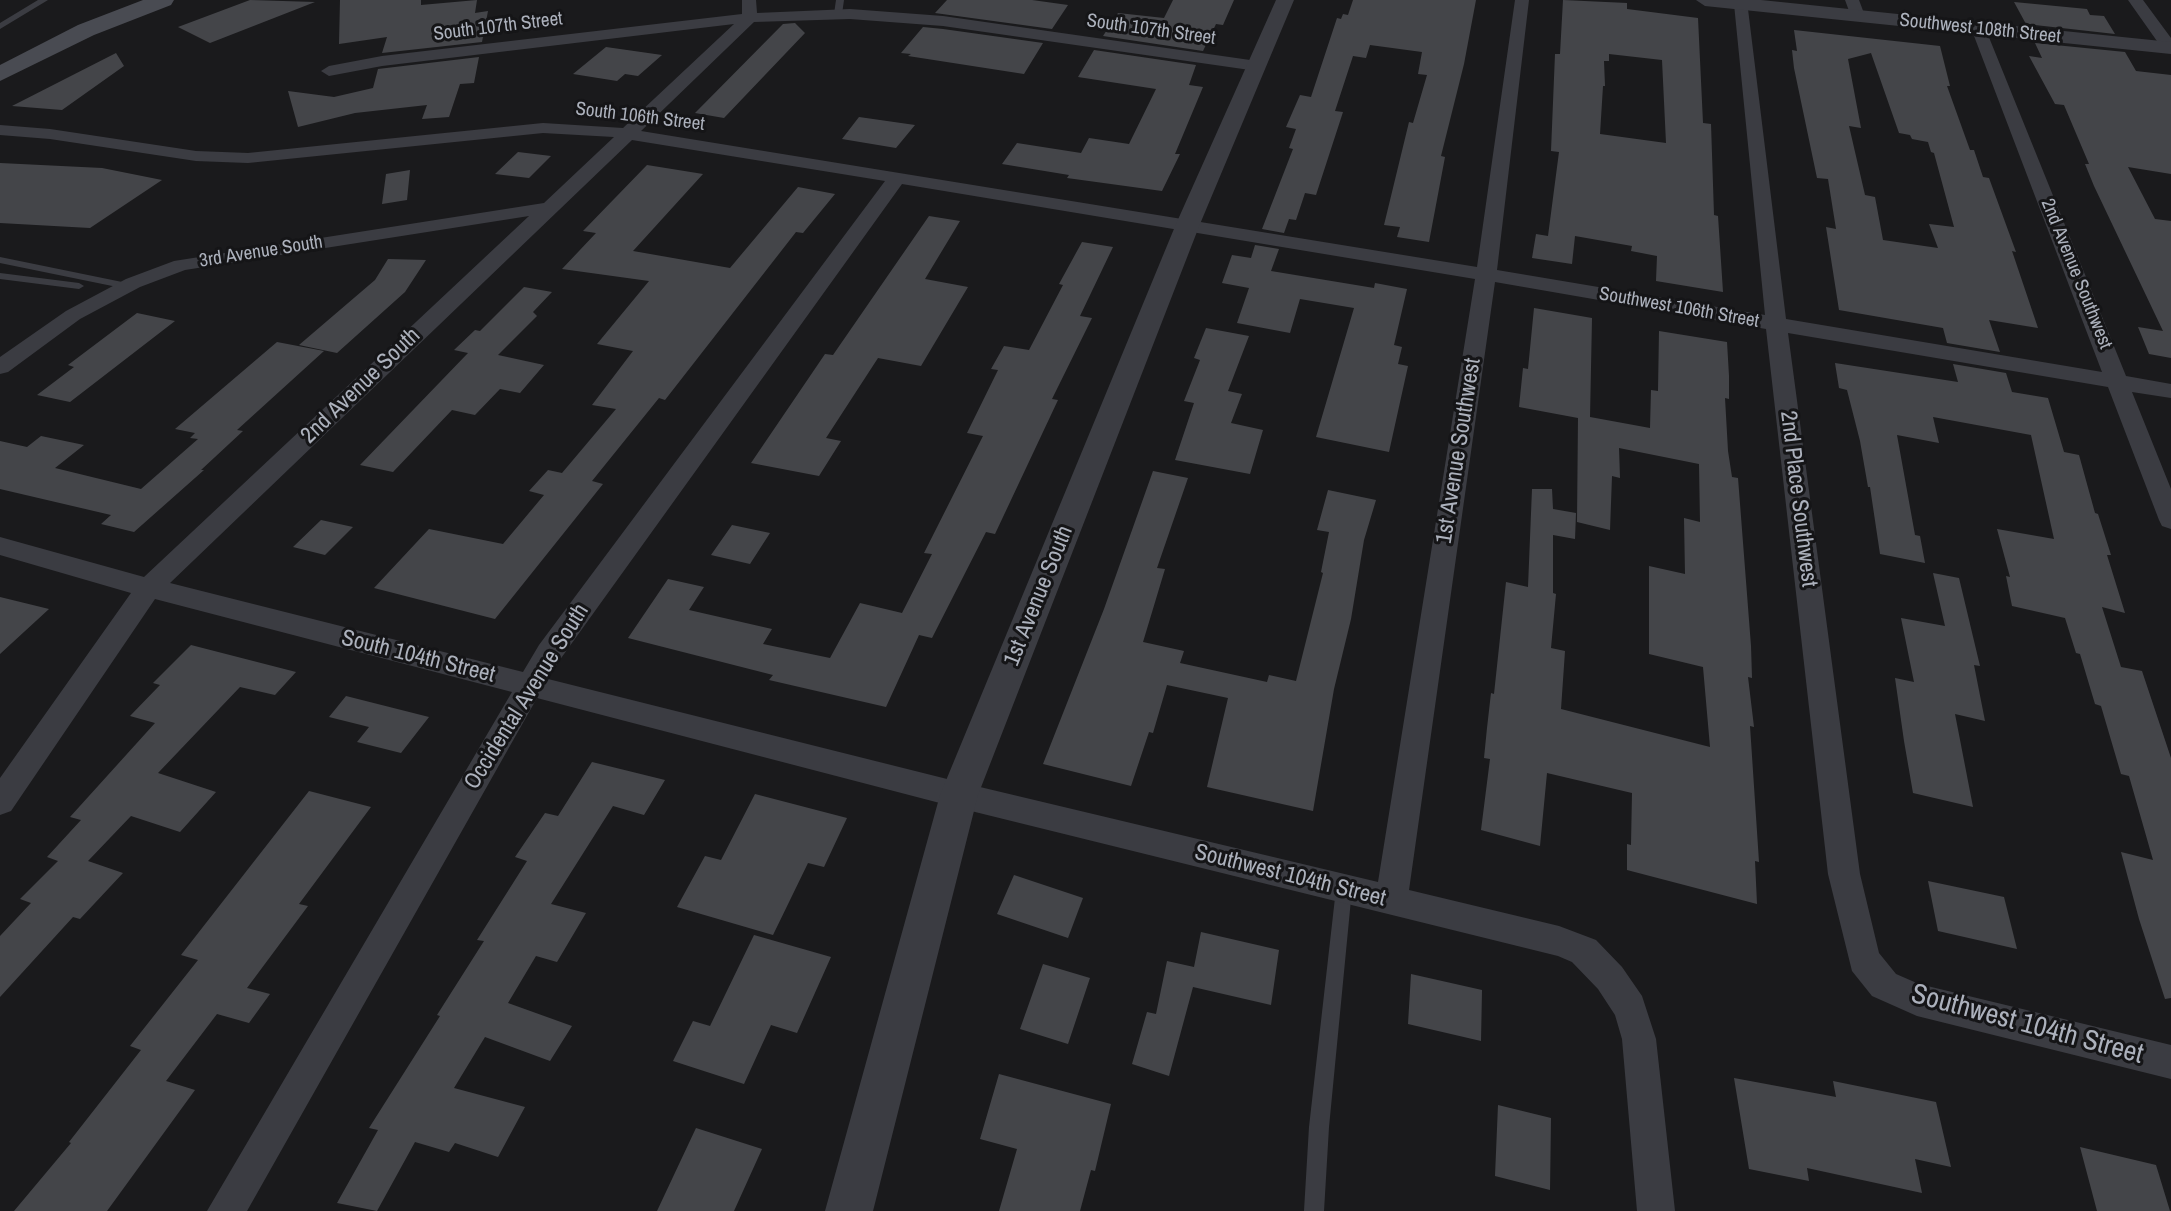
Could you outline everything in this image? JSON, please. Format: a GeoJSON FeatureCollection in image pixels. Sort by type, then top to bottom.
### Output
{"type":"FeatureCollection","features":[{"type":"Feature","properties":{"kind":"main road"},"geometry":{"type":"LineString","coordinates":[[0,74],[105,22],[163,0]]}},
{"type":"Feature","properties":{"kind":"street"},"geometry":{"type":"LineString","coordinates":[[105,22],[147,0]]}},
{"type":"Feature","properties":{"kind":"street","name":"1st Avenue South"},"geometry":{"type":"LineString","coordinates":[[849,1211],[959,795],[1188,224],[1285,0]]}},
{"type":"Feature","properties":{"kind":"street","name":"1st Avenue Southwest"},"geometry":{"type":"LineString","coordinates":[[1391,901],[1486,275],[1522,0]]}},
{"type":"Feature","properties":{"kind":"street","name":"Southwest 108th Street"},"geometry":{"type":"LineString","coordinates":[[1705,0],[1854,8],[1979,28],[2171,48]]}},
{"type":"Feature","properties":{"kind":"street"},"geometry":{"type":"LineString","coordinates":[[2136,0],[2171,48]]}},
{"type":"Feature","properties":{"kind":"street","name":"2nd Place Southwest"},"geometry":{"type":"LineString","coordinates":[[1742,4],[1776,324],[1844,874],[1864,960],[1884,985]]}},
{"type":"Feature","properties":{"kind":"street","name":"South 107th Street"},"geometry":{"type":"LineString","coordinates":[[329,71],[382,61],[749,9],[839,7],[1257,66]]}},
{"type":"Feature","properties":{"kind":"street","name":"2nd Avenue South"},"geometry":{"type":"LineString","coordinates":[[0,802],[149,588],[627,134],[749,9]]}},
{"type":"Feature","properties":{"kind":"street","name":"2nd Avenue Southwest"},"geometry":{"type":"LineString","coordinates":[[1979,28],[2171,520]]}},
{"type":"Feature","properties":{"kind":"street","name":"South 106th Street"},"geometry":{"type":"LineString","coordinates":[[0,130],[50,134],[196,156],[238,158],[283,156],[490,132],[543,128],[588,129],[1188,224]]}},
{"type":"Feature","properties":{"kind":"street","name":"Occidental Avenue South"},"geometry":{"type":"LineString","coordinates":[[226,1211],[528,685],[897,178]]}},
{"type":"Feature","properties":{"kind":"street","name":"3rd Avenue South"},"geometry":{"type":"LineString","coordinates":[[0,367],[73,315],[158,272],[210,259],[547,208]]}},
{"type":"Feature","properties":{"kind":"street","name":"Southwest 106th Street"},"geometry":{"type":"LineString","coordinates":[[1188,224],[2171,391]]}},
{"type":"Feature","properties":{"kind":"street","name":"South 104th Street"},"geometry":{"type":"LineString","coordinates":[[0,546],[149,588],[959,795]]}},
{"type":"Feature","properties":{"kind":"street","name":"Southwest 104th Street"},"geometry":{"type":"LineString","coordinates":[[959,795],[1559,941],[1584,951],[1610,978]]}},
{"type":"Feature","properties":{"kind":"street"},"geometry":{"type":"LineString","coordinates":[[1610,978],[1630,1008],[1639,1039],[1656,1211]]}},
{"type":"Feature","properties":{"kind":"street","name":"Southwest 104th Street"},"geometry":{"type":"LineString","coordinates":[[1884,985],[1917,1000],[2171,1062]]}},
{"type":"Feature","properties":{"kind":"lane"},"geometry":{"type":"LineString","coordinates":[[0,27],[41,0]]}},
{"type":"Feature","properties":{"kind":"lane"},"geometry":{"type":"LineString","coordinates":[[0,260],[121,289]]}},
{"type":"Feature","properties":{"kind":"lane"},"geometry":{"type":"LineString","coordinates":[[0,276],[121,289]]}},
{"type":"Feature","properties":{"kind":"lane"},"geometry":{"type":"LineString","coordinates":[[1314,1211],[1344,889]]}},
{"type":"Feature","properties":{"kind":"building"},"geometry":{"type":"Polygon","coordinates":[[[250,0],[315,2],[210,43],[178,27],[250,0]]]}},
{"type":"Feature","properties":{"kind":"building"},"geometry":{"type":"Polygon","coordinates":[[[340,0],[421,0],[421,5],[477,0],[475,13],[488,11],[482,42],[382,53],[387,37],[339,44],[340,0]]]}},
{"type":"Feature","properties":{"kind":"building"},"geometry":{"type":"Polygon","coordinates":[[[947,0],[1032,0],[1068,5],[1052,29],[935,13],[947,0]]]}},
{"type":"Feature","properties":{"kind":"building"},"geometry":{"type":"Polygon","coordinates":[[[1173,0],[1234,0],[1223,25],[1216,24],[1203,51],[1103,36],[1118,13],[1164,18],[1173,0]]]}},
{"type":"Feature","properties":{"kind":"building"},"geometry":{"type":"Polygon","coordinates":[[[1353,0],[1476,0],[1464,64],[1441,156],[1445,157],[1429,242],[1397,237],[1400,227],[1384,225],[1409,122],[1413,123],[1427,75],[1418,74],[1422,52],[1370,45],[1366,58],[1353,56],[1335,111],[1343,112],[1316,195],[1305,193],[1296,220],[1289,219],[1284,233],[1262,229],[1293,149],[1289,148],[1296,129],[1286,127],[1300,95],[1311,97],[1337,18],[1341,19],[1343,14],[1348,15],[1353,0]]]}},
{"type":"Feature","properties":{"kind":"building"},"geometry":{"type":"Polygon","coordinates":[[[1563,0],[1627,3],[1627,9],[1698,18],[1703,123],[1711,124],[1714,215],[1718,216],[1723,292],[1656,281],[1657,256],[1631,251],[1632,246],[1575,236],[1572,264],[1532,258],[1536,234],[1548,236],[1559,152],[1551,151],[1555,54],[1560,54],[1563,0]],[[1609,54],[1609,61],[1604,61],[1605,86],[1600,134],[1666,143],[1662,60],[1609,54]]]}},
{"type":"Feature","properties":{"kind":"building"},"geometry":{"type":"Polygon","coordinates":[[[2014,2],[2087,9],[2090,15],[2104,16],[2115,34],[2026,24],[2014,2]]]}},
{"type":"Feature","properties":{"kind":"building"},"geometry":{"type":"Polygon","coordinates":[[[795,23],[805,33],[724,118],[695,113],[783,24],[795,23]]]}},
{"type":"Feature","properties":{"kind":"building"},"geometry":{"type":"Polygon","coordinates":[[[923,27],[1043,43],[1024,74],[901,53],[923,27]]]}},
{"type":"Feature","properties":{"kind":"building"},"geometry":{"type":"Polygon","coordinates":[[[1794,30],[1940,46],[1950,86],[1947,86],[1970,150],[1974,150],[1983,177],[1989,178],[2016,252],[2012,251],[2038,328],[1989,320],[2000,352],[1947,343],[1943,328],[1839,310],[1826,227],[1836,229],[1828,179],[1817,178],[1794,68],[1792,50],[1797,51],[1794,30]],[[1871,53],[1848,59],[1861,128],[1849,126],[1865,195],[1875,197],[1883,240],[1938,248],[1929,224],[1954,227],[1934,153],[1931,152],[1928,142],[1899,133],[1871,53]]]}},
{"type":"Feature","properties":{"kind":"building"},"geometry":{"type":"Polygon","coordinates":[[[2035,43],[2125,52],[2136,71],[2171,75],[2171,174],[2128,167],[2155,219],[2171,221],[2171,358],[2149,354],[2138,327],[2163,331],[2094,186],[2085,164],[2089,164],[2064,105],[2055,104],[2029,56],[2042,58],[2035,43]]]}},
{"type":"Feature","properties":{"kind":"building"},"geometry":{"type":"Polygon","coordinates":[[[606,47],[662,55],[638,76],[625,74],[617,81],[573,74],[606,47]]]}},
{"type":"Feature","properties":{"kind":"building"},"geometry":{"type":"Polygon","coordinates":[[[1094,50],[1196,65],[1189,85],[1203,87],[1175,154],[1180,154],[1162,191],[1067,178],[1069,175],[1002,164],[1017,143],[1081,153],[1089,138],[1129,144],[1156,89],[1078,77],[1094,50]]]}},
{"type":"Feature","properties":{"kind":"building"},"geometry":{"type":"Polygon","coordinates":[[[116,53],[124,66],[62,110],[12,106],[116,53]]]}},
{"type":"Feature","properties":{"kind":"building"},"geometry":{"type":"Polygon","coordinates":[[[479,57],[474,83],[460,84],[449,117],[422,119],[427,105],[355,113],[298,127],[288,91],[334,97],[373,88],[378,69],[479,57]]]}},
{"type":"Feature","properties":{"kind":"building"},"geometry":{"type":"Polygon","coordinates":[[[859,117],[915,125],[896,148],[842,139],[859,117]]]}},
{"type":"Feature","properties":{"kind":"building"},"geometry":{"type":"Polygon","coordinates":[[[518,152],[551,156],[529,178],[495,174],[518,152]]]}},
{"type":"Feature","properties":{"kind":"building"},"geometry":{"type":"Polygon","coordinates":[[[0,163],[102,168],[162,180],[90,228],[0,223],[0,163]]]}},
{"type":"Feature","properties":{"kind":"building"},"geometry":{"type":"Polygon","coordinates":[[[647,165],[703,174],[633,251],[730,268],[798,187],[835,194],[803,233],[796,232],[665,400],[659,398],[592,481],[603,484],[495,619],[374,588],[429,529],[503,544],[544,495],[529,491],[548,470],[562,473],[616,409],[592,405],[633,351],[597,344],[649,281],[562,269],[596,233],[583,231],[647,165]]]}},
{"type":"Feature","properties":{"kind":"building"},"geometry":{"type":"Polygon","coordinates":[[[410,170],[407,200],[382,204],[386,174],[410,170]]]}},
{"type":"Feature","properties":{"kind":"building"},"geometry":{"type":"Polygon","coordinates":[[[929,216],[960,221],[925,279],[968,287],[921,366],[878,358],[826,438],[841,441],[819,476],[751,463],[825,354],[833,355],[929,216]]]}},
{"type":"Feature","properties":{"kind":"building"},"geometry":{"type":"Polygon","coordinates":[[[1082,242],[1113,247],[1080,316],[1092,318],[1052,399],[1058,400],[995,534],[986,532],[932,638],[919,635],[886,707],[769,680],[773,675],[628,638],[668,579],[704,587],[689,610],[772,629],[763,644],[830,658],[860,603],[902,613],[932,554],[924,553],[983,436],[967,433],[998,370],[991,369],[1004,346],[1029,350],[1063,285],[1059,284],[1082,242]]]}},
{"type":"Feature","properties":{"kind":"building"},"geometry":{"type":"Polygon","coordinates":[[[1255,245],[1279,249],[1271,271],[1374,288],[1375,283],[1407,289],[1394,345],[1402,347],[1398,364],[1408,366],[1389,452],[1316,437],[1354,308],[1300,299],[1290,333],[1237,323],[1249,288],[1222,283],[1232,255],[1251,258],[1255,245]]]}},
{"type":"Feature","properties":{"kind":"building"},"geometry":{"type":"Polygon","coordinates":[[[388,259],[426,260],[405,292],[337,353],[299,345],[375,280],[388,259]]]}},
{"type":"Feature","properties":{"kind":"building"},"geometry":{"type":"Polygon","coordinates":[[[524,287],[552,292],[533,312],[537,316],[498,355],[544,365],[520,393],[500,389],[475,415],[452,410],[393,472],[360,465],[468,353],[454,350],[475,330],[480,331],[524,287]]]}},
{"type":"Feature","properties":{"kind":"building"},"geometry":{"type":"Polygon","coordinates":[[[1534,308],[1592,318],[1590,417],[1650,428],[1651,390],[1658,391],[1659,331],[1727,342],[1729,399],[1725,398],[1728,451],[1732,477],[1738,478],[1751,646],[1752,678],[1748,677],[1754,727],[1750,726],[1759,862],[1755,861],[1757,904],[1627,870],[1627,844],[1631,845],[1632,793],[1547,773],[1540,846],[1481,830],[1490,759],[1484,758],[1487,728],[1491,693],[1494,694],[1506,582],[1528,587],[1532,489],[1552,489],[1553,509],[1576,513],[1575,539],[1553,535],[1553,593],[1556,594],[1551,648],[1565,651],[1561,709],[1710,747],[1703,667],[1649,654],[1649,566],[1685,574],[1684,518],[1700,522],[1699,464],[1619,448],[1620,478],[1612,476],[1610,530],[1577,522],[1578,418],[1519,407],[1523,368],[1528,369],[1534,308]]]}},
{"type":"Feature","properties":{"kind":"building"},"geometry":{"type":"Polygon","coordinates":[[[137,313],[175,321],[70,402],[37,395],[74,367],[68,365],[137,313]]]}},
{"type":"Feature","properties":{"kind":"building"},"geometry":{"type":"Polygon","coordinates":[[[1206,328],[1249,336],[1228,391],[1242,394],[1231,423],[1263,430],[1250,474],[1175,460],[1194,403],[1184,401],[1200,360],[1194,358],[1206,328]]]}},
{"type":"Feature","properties":{"kind":"building"},"geometry":{"type":"Polygon","coordinates":[[[277,342],[324,351],[237,430],[243,431],[201,470],[204,470],[134,532],[101,524],[111,515],[0,489],[0,441],[27,447],[41,436],[84,445],[55,468],[141,489],[198,439],[190,438],[195,433],[175,429],[277,342]]]}},
{"type":"Feature","properties":{"kind":"building"},"geometry":{"type":"Polygon","coordinates":[[[1835,363],[1958,382],[1953,364],[2006,373],[2012,392],[2048,398],[2064,452],[2079,455],[2095,513],[2098,514],[2111,555],[2107,555],[2125,613],[2102,607],[2121,667],[2142,671],[2171,758],[2171,998],[2165,999],[2121,852],[2153,860],[2129,776],[2121,774],[2101,706],[2095,704],[2080,654],[2076,653],[2065,618],[2012,606],[2006,576],[2010,577],[1997,529],[2054,539],[2031,435],[1933,417],[1939,443],[1897,435],[1915,535],[1920,536],[1925,563],[1880,554],[1860,441],[1847,390],[1839,388],[1835,363]]]}},
{"type":"Feature","properties":{"kind":"building"},"geometry":{"type":"Polygon","coordinates":[[[1153,471],[1188,478],[1157,568],[1165,569],[1143,642],[1184,651],[1180,663],[1267,682],[1269,675],[1296,681],[1323,573],[1321,572],[1329,532],[1317,530],[1328,490],[1376,500],[1364,540],[1313,811],[1207,787],[1228,698],[1167,685],[1153,733],[1149,732],[1131,786],[1043,764],[1104,609],[1153,471]]]}},
{"type":"Feature","properties":{"kind":"building"},"geometry":{"type":"Polygon","coordinates":[[[321,520],[353,527],[325,555],[293,547],[321,520]]]}},
{"type":"Feature","properties":{"kind":"building"},"geometry":{"type":"Polygon","coordinates":[[[732,525],[770,533],[750,564],[711,555],[732,525]]]}},
{"type":"Feature","properties":{"kind":"building"},"geometry":{"type":"Polygon","coordinates":[[[1933,573],[1959,578],[1980,666],[1974,665],[1985,721],[1955,714],[1973,807],[1913,793],[1904,741],[1895,678],[1914,682],[1901,618],[1945,626],[1933,573]]]}},
{"type":"Feature","properties":{"kind":"building"},"geometry":{"type":"Polygon","coordinates":[[[0,597],[49,609],[0,654],[0,597]]]}},
{"type":"Feature","properties":{"kind":"building"},"geometry":{"type":"Polygon","coordinates":[[[191,645],[296,672],[275,695],[240,687],[158,773],[216,792],[180,832],[131,816],[88,861],[123,873],[80,919],[73,917],[0,997],[0,936],[31,903],[20,899],[58,861],[47,857],[81,820],[70,817],[155,723],[130,716],[160,685],[153,683],[191,645]]]}},
{"type":"Feature","properties":{"kind":"building"},"geometry":{"type":"Polygon","coordinates":[[[346,696],[429,717],[401,753],[357,742],[369,727],[329,717],[346,696]]]}},
{"type":"Feature","properties":{"kind":"building"},"geometry":{"type":"Polygon","coordinates":[[[592,762],[665,780],[644,815],[613,806],[551,904],[586,913],[557,962],[536,956],[508,1003],[572,1026],[550,1061],[485,1037],[454,1088],[525,1107],[498,1157],[455,1143],[449,1152],[415,1142],[377,1211],[337,1203],[378,1130],[369,1128],[440,1016],[437,1015],[484,941],[477,940],[527,861],[515,857],[545,813],[558,816],[592,762]]]}},
{"type":"Feature","properties":{"kind":"building"},"geometry":{"type":"Polygon","coordinates":[[[309,791],[371,807],[299,904],[308,906],[247,988],[270,994],[249,1023],[217,1014],[166,1081],[195,1090],[107,1211],[14,1211],[71,1143],[69,1142],[141,1050],[130,1046],[198,960],[181,955],[309,791]]]}},
{"type":"Feature","properties":{"kind":"building"},"geometry":{"type":"Polygon","coordinates":[[[755,794],[847,818],[824,867],[808,863],[773,935],[677,907],[705,856],[721,860],[755,794]]]}},
{"type":"Feature","properties":{"kind":"building"},"geometry":{"type":"Polygon","coordinates":[[[1014,875],[1083,898],[1068,938],[997,914],[1014,875]]]}},
{"type":"Feature","properties":{"kind":"building"},"geometry":{"type":"Polygon","coordinates":[[[1928,881],[2004,897],[2017,949],[1938,931],[1928,881]]]}},
{"type":"Feature","properties":{"kind":"building"},"geometry":{"type":"Polygon","coordinates":[[[1201,932],[1279,950],[1271,1005],[1193,987],[1169,1076],[1132,1064],[1147,1012],[1156,1014],[1167,961],[1194,967],[1201,932]]]}},
{"type":"Feature","properties":{"kind":"building"},"geometry":{"type":"Polygon","coordinates":[[[754,935],[831,957],[797,1033],[771,1025],[744,1084],[673,1061],[693,1021],[710,1026],[754,935]]]}},
{"type":"Feature","properties":{"kind":"building"},"geometry":{"type":"Polygon","coordinates":[[[1043,964],[1090,978],[1068,1044],[1020,1029],[1043,964]]]}},
{"type":"Feature","properties":{"kind":"building"},"geometry":{"type":"Polygon","coordinates":[[[1411,974],[1482,990],[1481,1041],[1408,1024],[1411,974]]]}},
{"type":"Feature","properties":{"kind":"building"},"geometry":{"type":"Polygon","coordinates":[[[999,1074],[1111,1104],[1095,1171],[1091,1170],[1080,1211],[999,1211],[1017,1149],[980,1139],[999,1074]]]}},
{"type":"Feature","properties":{"kind":"building"},"geometry":{"type":"Polygon","coordinates":[[[1734,1078],[1836,1097],[1833,1081],[1936,1102],[1951,1167],[1915,1159],[1922,1193],[1807,1168],[1809,1181],[1749,1169],[1734,1078]]]}},
{"type":"Feature","properties":{"kind":"building"},"geometry":{"type":"Polygon","coordinates":[[[1498,1105],[1551,1118],[1550,1190],[1495,1176],[1498,1105]]]}},
{"type":"Feature","properties":{"kind":"building"},"geometry":{"type":"Polygon","coordinates":[[[696,1128],[762,1149],[734,1211],[657,1211],[696,1128]]]}},
{"type":"Feature","properties":{"kind":"building"},"geometry":{"type":"Polygon","coordinates":[[[2080,1147],[2156,1165],[2170,1211],[2097,1211],[2080,1147]]]}}]}
